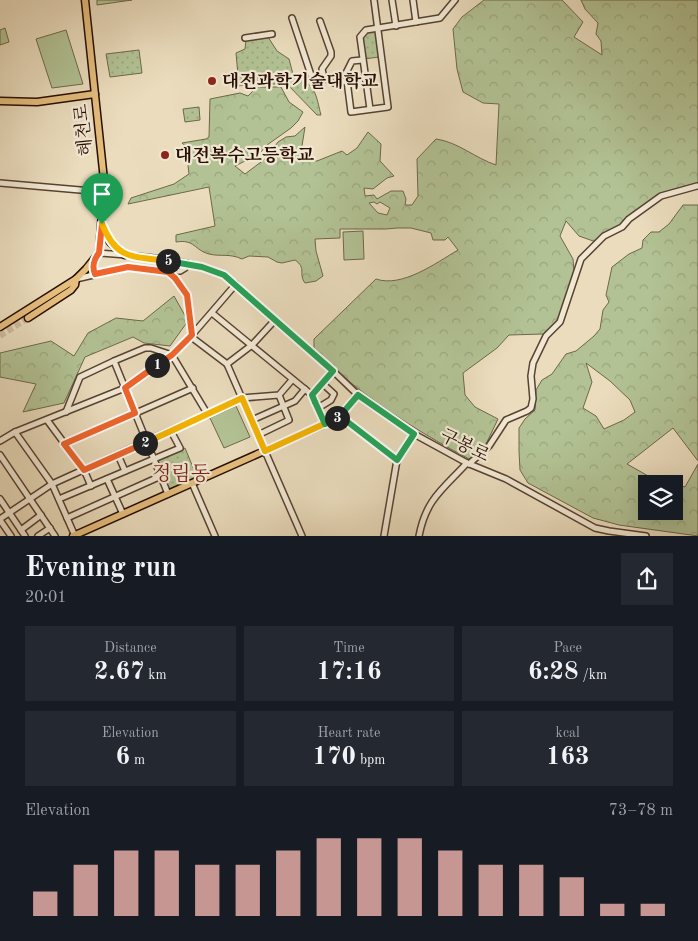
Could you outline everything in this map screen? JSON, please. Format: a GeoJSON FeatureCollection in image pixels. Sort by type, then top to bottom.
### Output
{"type":"FeatureCollection","features":[{"type":"Feature","properties":{"kind":"main road","name":"혜천로"},"geometry":{"type":"LineString","coordinates":[[84,0],[104,180],[102,224],[97,254]]}},
{"type":"Feature","properties":{"kind":"main road"},"geometry":{"type":"LineString","coordinates":[[0,101],[37,102],[95,94]]}},
{"type":"Feature","properties":{"kind":"main road"},"geometry":{"type":"LineString","coordinates":[[102,224],[110,242],[125,255]]}},
{"type":"Feature","properties":{"kind":"main road"},"geometry":{"type":"LineString","coordinates":[[2,325],[76,279],[97,254]]}},
{"type":"Feature","properties":{"kind":"main road"},"geometry":{"type":"LineString","coordinates":[[28,318],[71,290],[75,285],[76,279]]}},
{"type":"Feature","properties":{"kind":"main road"},"geometry":{"type":"LineString","coordinates":[[74,536],[325,424],[340,416],[358,395]]}},
{"type":"Feature","properties":{"kind":"street"},"geometry":{"type":"LineString","coordinates":[[362,60],[352,61],[346,73],[351,112],[388,107],[374,0]]}},
{"type":"Feature","properties":{"kind":"street"},"geometry":{"type":"LineString","coordinates":[[392,0],[396,26]]}},
{"type":"Feature","properties":{"kind":"street"},"geometry":{"type":"LineString","coordinates":[[416,22],[413,1],[420,0]]}},
{"type":"Feature","properties":{"kind":"street"},"geometry":{"type":"LineString","coordinates":[[370,109],[360,37],[366,30],[440,18],[454,0]]}},
{"type":"Feature","properties":{"kind":"street"},"geometry":{"type":"LineString","coordinates":[[292,18],[310,75],[334,82],[347,81]]}},
{"type":"Feature","properties":{"kind":"street"},"geometry":{"type":"LineString","coordinates":[[320,21],[332,56],[322,69],[324,78]]}},
{"type":"Feature","properties":{"kind":"street"},"geometry":{"type":"LineString","coordinates":[[245,38],[272,34]]}},
{"type":"Feature","properties":{"kind":"street"},"geometry":{"type":"LineString","coordinates":[[0,183],[103,192]]}},
{"type":"Feature","properties":{"kind":"street"},"geometry":{"type":"LineString","coordinates":[[419,536],[431,501],[489,446],[506,420],[531,408],[533,399],[531,376],[534,363],[546,336],[560,322],[565,304],[575,282],[579,264],[584,255],[604,236],[622,227],[629,219],[660,196],[697,186]]}},
{"type":"Feature","properties":{"kind":"street"},"geometry":{"type":"LineString","coordinates":[[95,274],[93,267],[97,254]]}},
{"type":"Feature","properties":{"kind":"street","name":"구봉로"},"geometry":{"type":"LineString","coordinates":[[97,254],[125,255],[186,263],[224,275],[358,395],[414,434],[468,464],[506,479],[595,528],[609,532],[646,536]]}},
{"type":"Feature","properties":{"kind":"street"},"geometry":{"type":"LineString","coordinates":[[76,279],[128,267],[180,271],[185,268],[186,263]]}},
{"type":"Feature","properties":{"kind":"street"},"geometry":{"type":"LineString","coordinates":[[164,270],[175,278],[187,295],[191,336],[227,364],[302,536]]}},
{"type":"Feature","properties":{"kind":"street"},"geometry":{"type":"LineString","coordinates":[[0,441],[15,432],[125,388],[172,355],[212,313],[236,284]]}},
{"type":"Feature","properties":{"kind":"street"},"geometry":{"type":"LineString","coordinates":[[212,313],[312,395],[325,424]]}},
{"type":"Feature","properties":{"kind":"street"},"geometry":{"type":"LineString","coordinates":[[227,364],[252,346],[275,320]]}},
{"type":"Feature","properties":{"kind":"street"},"geometry":{"type":"LineString","coordinates":[[66,412],[80,377],[145,348],[151,348],[172,355],[208,415]]}},
{"type":"Feature","properties":{"kind":"street"},"geometry":{"type":"LineString","coordinates":[[114,361],[168,494]]}},
{"type":"Feature","properties":{"kind":"street"},"geometry":{"type":"LineString","coordinates":[[312,395],[333,371]]}},
{"type":"Feature","properties":{"kind":"street"},"geometry":{"type":"LineString","coordinates":[[11,536],[0,520],[52,484],[242,398],[279,395],[292,380]]}},
{"type":"Feature","properties":{"kind":"street"},"geometry":{"type":"LineString","coordinates":[[318,408],[331,400],[334,394],[322,384]]}},
{"type":"Feature","properties":{"kind":"street"},"geometry":{"type":"LineString","coordinates":[[64,444],[193,388]]}},
{"type":"Feature","properties":{"kind":"street"},"geometry":{"type":"LineString","coordinates":[[252,420],[295,401],[305,389]]}},
{"type":"Feature","properties":{"kind":"street"},"geometry":{"type":"LineString","coordinates":[[258,435],[289,420],[279,395]]}},
{"type":"Feature","properties":{"kind":"street"},"geometry":{"type":"LineString","coordinates":[[340,416],[397,460]]}},
{"type":"Feature","properties":{"kind":"street"},"geometry":{"type":"LineString","coordinates":[[47,420],[84,470],[91,486]]}},
{"type":"Feature","properties":{"kind":"street"},"geometry":{"type":"LineString","coordinates":[[59,499],[180,448],[171,431]]}},
{"type":"Feature","properties":{"kind":"street"},"geometry":{"type":"LineString","coordinates":[[15,432],[52,484],[74,536]]}},
{"type":"Feature","properties":{"kind":"street"},"geometry":{"type":"LineString","coordinates":[[384,536],[397,460],[414,434]]}},
{"type":"Feature","properties":{"kind":"street"},"geometry":{"type":"LineString","coordinates":[[0,455],[55,536]]}},
{"type":"Feature","properties":{"kind":"street"},"geometry":{"type":"LineString","coordinates":[[118,455],[125,471]]}},
{"type":"Feature","properties":{"kind":"street"},"geometry":{"type":"LineString","coordinates":[[67,518],[161,476]]}},
{"type":"Feature","properties":{"kind":"street"},"geometry":{"type":"LineString","coordinates":[[107,479],[123,514]]}},
{"type":"Feature","properties":{"kind":"street"},"geometry":{"type":"LineString","coordinates":[[192,484],[215,536]]}},
{"type":"Feature","properties":{"kind":"street"},"geometry":{"type":"LineString","coordinates":[[0,499],[25,536]]}},
{"type":"Feature","properties":{"kind":"street"},"geometry":{"type":"LineString","coordinates":[[21,530],[41,515]]}},
{"type":"Feature","properties":{"kind":"street"},"geometry":{"type":"LineString","coordinates":[[38,536],[50,528]]}},
{"type":"Feature","properties":{"kind":"green space"},"geometry":{"type":"Polygon","coordinates":[[[97,0],[132,0],[97,5],[97,0]]]}},
{"type":"Feature","properties":{"kind":"green space"},"geometry":{"type":"Polygon","coordinates":[[[484,0],[562,0],[583,22],[574,37],[602,55],[601,41],[596,34],[598,23],[585,9],[581,0],[698,0],[698,184],[664,194],[624,225],[596,242],[579,236],[566,221],[560,236],[573,259],[574,271],[561,317],[543,334],[509,335],[497,348],[463,373],[465,395],[475,407],[498,419],[486,444],[469,459],[423,433],[379,404],[351,383],[314,348],[314,339],[376,279],[386,281],[408,277],[458,250],[448,237],[445,240],[433,240],[431,233],[411,228],[340,229],[340,238],[315,239],[316,251],[323,276],[316,281],[305,283],[302,277],[302,268],[295,260],[282,263],[268,257],[249,256],[242,259],[233,256],[213,255],[204,252],[191,243],[176,242],[176,235],[215,226],[209,187],[128,204],[131,198],[174,184],[189,174],[187,157],[192,152],[182,143],[209,137],[210,99],[240,93],[248,96],[257,87],[281,87],[289,102],[303,112],[291,128],[267,145],[259,154],[235,166],[245,174],[265,159],[278,142],[286,137],[295,136],[305,127],[301,152],[307,160],[317,161],[342,151],[347,155],[357,148],[368,132],[381,144],[380,161],[394,176],[387,178],[373,189],[364,188],[365,196],[374,195],[377,199],[391,191],[403,191],[406,199],[405,205],[412,205],[418,196],[417,159],[436,139],[452,143],[496,165],[499,104],[483,103],[463,92],[457,69],[453,29],[462,17],[484,0]],[[374,202],[369,203],[378,213],[387,215],[390,208],[380,202],[377,204],[374,202]]]}},
{"type":"Feature","properties":{"kind":"green space"},"geometry":{"type":"Polygon","coordinates":[[[5,28],[9,42],[0,45],[0,30],[5,28]]]}},
{"type":"Feature","properties":{"kind":"green space"},"geometry":{"type":"Polygon","coordinates":[[[376,29],[379,57],[364,59],[362,37],[366,31],[376,29]]]}},
{"type":"Feature","properties":{"kind":"green space"},"geometry":{"type":"Polygon","coordinates":[[[66,30],[83,84],[52,88],[36,39],[66,30]]]}},
{"type":"Feature","properties":{"kind":"green space"},"geometry":{"type":"Polygon","coordinates":[[[268,37],[277,51],[289,59],[294,78],[311,86],[321,115],[317,115],[287,84],[247,84],[239,86],[236,53],[245,49],[246,40],[268,37]]]}},
{"type":"Feature","properties":{"kind":"green space"},"geometry":{"type":"Polygon","coordinates":[[[139,50],[142,73],[110,77],[106,54],[139,50]]]}},
{"type":"Feature","properties":{"kind":"green space"},"geometry":{"type":"Polygon","coordinates":[[[199,107],[200,120],[185,122],[183,109],[199,107]]]}},
{"type":"Feature","properties":{"kind":"green space"},"geometry":{"type":"Polygon","coordinates":[[[683,205],[698,205],[698,461],[673,428],[627,464],[646,475],[638,475],[638,520],[683,520],[683,486],[685,487],[698,464],[698,536],[619,525],[593,518],[528,483],[520,470],[519,428],[535,410],[536,390],[542,380],[552,374],[566,354],[576,351],[600,329],[603,310],[609,302],[606,295],[612,267],[629,254],[642,248],[643,240],[651,232],[659,232],[669,224],[683,205]],[[586,363],[592,382],[583,408],[596,416],[604,429],[624,420],[635,412],[630,400],[610,381],[586,363]]]}},
{"type":"Feature","properties":{"kind":"green space"},"geometry":{"type":"Polygon","coordinates":[[[363,231],[364,259],[344,260],[343,232],[363,231]]]}},
{"type":"Feature","properties":{"kind":"green space"},"geometry":{"type":"Polygon","coordinates":[[[174,296],[188,321],[170,346],[144,343],[133,337],[85,357],[64,403],[23,412],[36,384],[0,377],[0,353],[51,341],[74,356],[88,333],[116,318],[143,321],[174,296]]]}},
{"type":"Feature","properties":{"kind":"green space"},"geometry":{"type":"Polygon","coordinates":[[[236,406],[250,437],[224,448],[210,418],[236,406]]]}},
{"type":"Feature","properties":{"kind":"green space"},"geometry":{"type":"Polygon","coordinates":[[[185,448],[197,477],[169,489],[157,460],[185,448]]]}},
{"type":"Feature","properties":{"kind":"tunnel"},"geometry":{"type":"LineString","coordinates":[[0,336],[28,318]]}},
{"type":"Feature","properties":{"kind":"place","name":"대전과학기술대학교"},"geometry":{"type":"Point","coordinates":[212,81]}},
{"type":"Feature","properties":{"kind":"place","name":"대전복수고등학교"},"geometry":{"type":"Point","coordinates":[165,155]}},
{"type":"Feature","properties":{"kind":"district","name":"정림동"},"geometry":{"type":"Point","coordinates":[181,473]}},
{"type":"Feature","properties":{"kind":"route"},"geometry":{"type":"LineString","coordinates":[[102,224],[99,253],[96,256],[93,267],[95,274],[128,267],[168,272],[185,289],[190,306],[192,335],[172,355],[125,388],[135,413],[64,444],[84,470],[242,398],[265,451],[325,424],[340,416],[358,395],[414,434],[397,460],[340,416],[325,424],[312,395],[333,371],[236,284],[224,275],[202,267],[125,255],[110,242],[102,224]]}}]}
